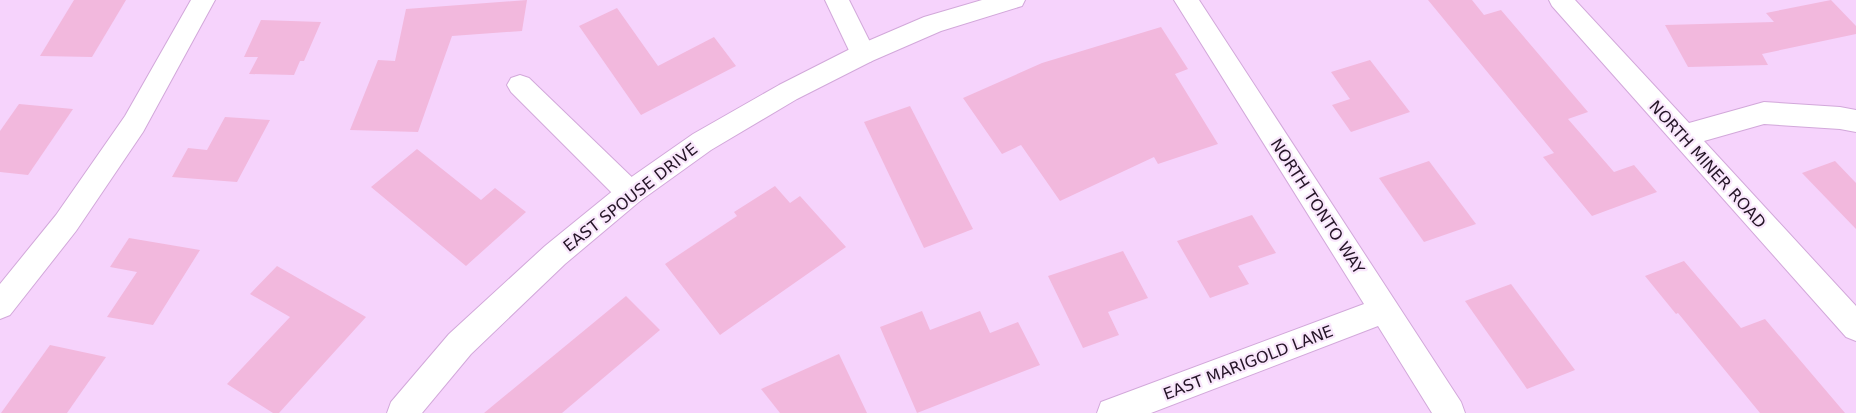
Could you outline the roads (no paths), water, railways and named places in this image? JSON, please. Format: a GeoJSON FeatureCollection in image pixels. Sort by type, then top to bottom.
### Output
{"type":"FeatureCollection","features":[{"type":"Feature","properties":{"kind":"street"},"geometry":{"type":"LineString","coordinates":[[0,306],[66,223],[134,124],[202,0]]}},
{"type":"Feature","properties":{"kind":"street"},"geometry":{"type":"LineString","coordinates":[[838,0],[864,54]]}},
{"type":"Feature","properties":{"kind":"street","name":"EAST SPOUSE DRIVE"},"geometry":{"type":"LineString","coordinates":[[402,413],[460,344],[555,255],[630,193],[702,142],[788,92],[864,54],[934,24],[1013,0]]}},
{"type":"Feature","properties":{"kind":"street","name":"NORTH TONTO WAY"},"geometry":{"type":"LineString","coordinates":[[1186,0],[1450,413]]}},
{"type":"Feature","properties":{"kind":"street","name":"NORTH MINER ROAD"},"geometry":{"type":"LineString","coordinates":[[1561,0],[1856,327]]}},
{"type":"Feature","properties":{"kind":"street"},"geometry":{"type":"LineString","coordinates":[[520,84],[630,193]]}},
{"type":"Feature","properties":{"kind":"street"},"geometry":{"type":"LineString","coordinates":[[1682,136],[1764,113],[1840,118],[1856,121]]}},
{"type":"Feature","properties":{"kind":"street","name":"EAST MARIGOLD LANE"},"geometry":{"type":"LineString","coordinates":[[1112,413],[1384,310]]}}]}
